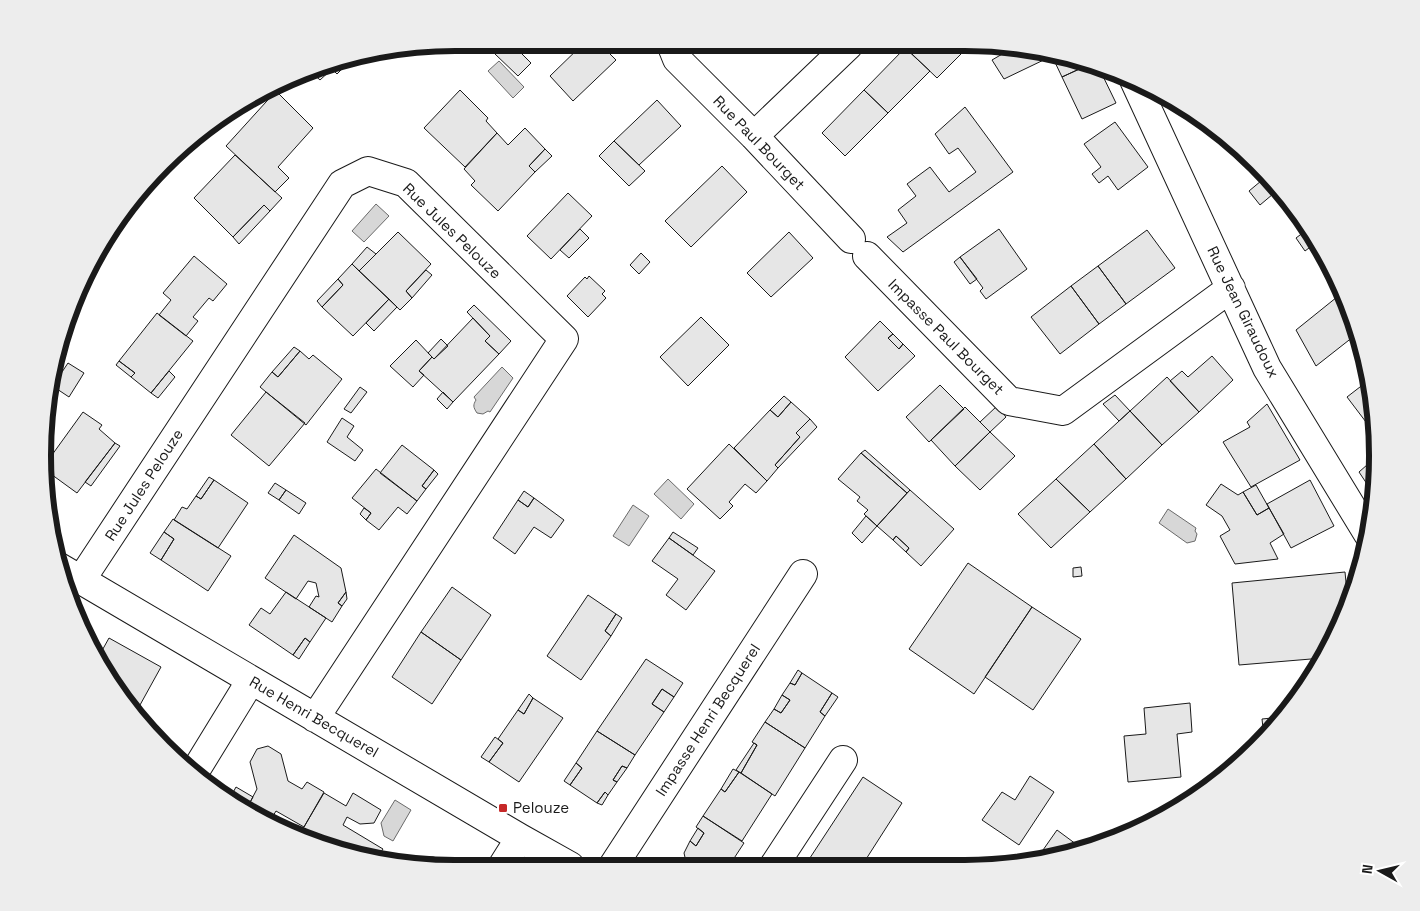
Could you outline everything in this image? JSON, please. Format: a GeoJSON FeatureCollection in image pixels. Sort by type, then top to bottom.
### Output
{"type":"FeatureCollection","features":[{"type":"Feature","properties":{"kind":"street","name":"Rue Paul Bourget"},"geometry":{"type":"LineString","coordinates":[[674,51],[677,59],[754,136],[859,247]]}},
{"type":"Feature","properties":{"kind":"street"},"geometry":{"type":"LineString","coordinates":[[754,136],[843,51]]}},
{"type":"Feature","properties":{"kind":"street","name":"Rue Jean Giraudoux"},"geometry":{"type":"LineString","coordinates":[[1139,91],[1267,368],[1362,525]]}},
{"type":"Feature","properties":{"kind":"street","name":"Rue Jules Pelouze"},"geometry":{"type":"LineString","coordinates":[[70,574],[342,184],[368,171],[406,183],[564,340],[315,718]]}},
{"type":"Feature","properties":{"kind":"street","name":"Impasse Paul Bourget"},"geometry":{"type":"LineString","coordinates":[[859,247],[1009,400],[1063,411],[1231,288]]}},
{"type":"Feature","properties":{"kind":"street","name":"Rue Henri Becquerel"},"geometry":{"type":"LineString","coordinates":[[70,574],[559,860]]}},
{"type":"Feature","properties":{"kind":"street","name":"Impasse Henri Becquerel"},"geometry":{"type":"LineString","coordinates":[[617,860],[803,574]]}},
{"type":"Feature","properties":{"kind":"street"},"geometry":{"type":"LineString","coordinates":[[198,767],[251,680]]}},
{"type":"Feature","properties":{"kind":"street"},"geometry":{"type":"LineString","coordinates":[[778,860],[843,760]]}},
{"type":"Feature","properties":{"kind":"street"},"geometry":{"type":"LineString","coordinates":[[507,860],[520,838]]}},
{"type":"Feature","properties":{"kind":"shaded area"},"geometry":{"type":"Polygon","coordinates":[[[499,61],[524,87],[513,98],[488,71],[499,61]]]}},
{"type":"Feature","properties":{"kind":"shaded area"},"geometry":{"type":"Polygon","coordinates":[[[376,204],[389,216],[364,242],[352,231],[376,204]]]}},
{"type":"Feature","properties":{"kind":"shaded area"},"geometry":{"type":"Polygon","coordinates":[[[502,367],[513,378],[490,412],[477,413],[474,408],[476,400],[474,397],[502,367]]]}},
{"type":"Feature","properties":{"kind":"shaded area"},"geometry":{"type":"Polygon","coordinates":[[[668,479],[694,504],[681,519],[654,494],[668,479]]]}},
{"type":"Feature","properties":{"kind":"shaded area"},"geometry":{"type":"Polygon","coordinates":[[[633,505],[649,516],[629,546],[613,536],[633,505]]]}},
{"type":"Feature","properties":{"kind":"shaded area"},"geometry":{"type":"Polygon","coordinates":[[[1168,509],[1196,528],[1195,541],[1187,543],[1159,523],[1168,509]]]}},
{"type":"Feature","properties":{"kind":"shaded area"},"geometry":{"type":"Polygon","coordinates":[[[395,800],[411,810],[393,841],[384,836],[381,823],[395,800]]]}},
{"type":"Feature","properties":{"kind":"building"},"geometry":{"type":"Polygon","coordinates":[[[498,51],[519,51],[531,63],[518,76],[495,54],[498,51]]]}},
{"type":"Feature","properties":{"kind":"building"},"geometry":{"type":"Polygon","coordinates":[[[576,51],[607,51],[616,60],[573,101],[550,76],[576,51]]]}},
{"type":"Feature","properties":{"kind":"building"},"geometry":{"type":"Polygon","coordinates":[[[902,51],[908,51],[930,71],[888,113],[864,90],[902,51]]]}},
{"type":"Feature","properties":{"kind":"building"},"geometry":{"type":"Polygon","coordinates":[[[915,51],[964,51],[937,78],[912,54],[915,51]]]}},
{"type":"Feature","properties":{"kind":"building"},"geometry":{"type":"Polygon","coordinates":[[[1003,53],[1045,59],[1004,79],[992,60],[1003,53]]]}},
{"type":"Feature","properties":{"kind":"building"},"geometry":{"type":"Polygon","coordinates":[[[1055,62],[1080,69],[1062,77],[1055,62]]]}},
{"type":"Feature","properties":{"kind":"building"},"geometry":{"type":"Polygon","coordinates":[[[344,67],[337,74],[334,71],[344,67]]]}},
{"type":"Feature","properties":{"kind":"building"},"geometry":{"type":"Polygon","coordinates":[[[1080,69],[1103,76],[1116,103],[1082,119],[1062,77],[1080,69]]]}},
{"type":"Feature","properties":{"kind":"building"},"geometry":{"type":"Polygon","coordinates":[[[329,72],[320,80],[316,77],[329,72]]]}},
{"type":"Feature","properties":{"kind":"building"},"geometry":{"type":"Polygon","coordinates":[[[460,90],[488,118],[486,121],[497,133],[465,167],[424,128],[460,90]]]}},
{"type":"Feature","properties":{"kind":"building"},"geometry":{"type":"Polygon","coordinates":[[[864,90],[888,113],[845,156],[822,133],[864,90]]]}},
{"type":"Feature","properties":{"kind":"building"},"geometry":{"type":"Polygon","coordinates":[[[278,93],[313,128],[278,167],[289,178],[275,192],[226,146],[272,96],[278,93]]]}},
{"type":"Feature","properties":{"kind":"building"},"geometry":{"type":"Polygon","coordinates":[[[657,100],[681,126],[639,165],[614,141],[657,100]]]}},
{"type":"Feature","properties":{"kind":"building"},"geometry":{"type":"Polygon","coordinates":[[[965,107],[1013,172],[903,252],[887,237],[907,223],[898,210],[916,196],[907,184],[930,167],[949,192],[976,172],[958,148],[949,154],[935,134],[965,107]]]}},
{"type":"Feature","properties":{"kind":"building"},"geometry":{"type":"Polygon","coordinates":[[[1115,122],[1148,167],[1118,190],[1108,176],[1099,183],[1092,174],[1101,167],[1084,144],[1115,122]]]}},
{"type":"Feature","properties":{"kind":"building"},"geometry":{"type":"Polygon","coordinates":[[[525,128],[545,149],[529,166],[535,172],[498,211],[471,185],[475,181],[464,169],[497,133],[508,145],[525,128]]]}},
{"type":"Feature","properties":{"kind":"building"},"geometry":{"type":"Polygon","coordinates":[[[614,141],[645,171],[629,186],[599,156],[614,141]]]}},
{"type":"Feature","properties":{"kind":"building"},"geometry":{"type":"Polygon","coordinates":[[[545,149],[552,156],[535,172],[529,166],[545,149]]]}},
{"type":"Feature","properties":{"kind":"building"},"geometry":{"type":"Polygon","coordinates":[[[235,155],[282,198],[270,211],[264,205],[233,237],[194,198],[235,155]]]}},
{"type":"Feature","properties":{"kind":"building"},"geometry":{"type":"Polygon","coordinates":[[[722,166],[747,192],[691,247],[665,221],[722,166]]]}},
{"type":"Feature","properties":{"kind":"building"},"geometry":{"type":"Polygon","coordinates":[[[1261,181],[1273,194],[1260,205],[1249,191],[1261,181]]]}},
{"type":"Feature","properties":{"kind":"building"},"geometry":{"type":"Polygon","coordinates":[[[568,193],[592,216],[551,259],[527,236],[568,193]]]}},
{"type":"Feature","properties":{"kind":"building"},"geometry":{"type":"Polygon","coordinates":[[[264,205],[270,211],[239,244],[233,237],[264,205]]]}},
{"type":"Feature","properties":{"kind":"building"},"geometry":{"type":"Polygon","coordinates":[[[580,229],[589,238],[569,258],[560,250],[580,229]]]}},
{"type":"Feature","properties":{"kind":"building"},"geometry":{"type":"Polygon","coordinates":[[[999,229],[1027,269],[986,299],[980,291],[983,288],[960,257],[999,229]]]}},
{"type":"Feature","properties":{"kind":"building"},"geometry":{"type":"Polygon","coordinates":[[[1147,230],[1175,268],[1126,304],[1098,266],[1147,230]]]}},
{"type":"Feature","properties":{"kind":"building"},"geometry":{"type":"Polygon","coordinates":[[[398,232],[431,264],[406,291],[412,298],[400,310],[359,271],[398,232]]]}},
{"type":"Feature","properties":{"kind":"building"},"geometry":{"type":"Polygon","coordinates":[[[789,232],[813,258],[771,297],[747,273],[789,232]]]}},
{"type":"Feature","properties":{"kind":"building"},"geometry":{"type":"Polygon","coordinates":[[[1302,233],[1311,247],[1305,251],[1296,238],[1302,233]]]}},
{"type":"Feature","properties":{"kind":"building"},"geometry":{"type":"Polygon","coordinates":[[[367,247],[376,254],[359,271],[352,264],[367,247]]]}},
{"type":"Feature","properties":{"kind":"building"},"geometry":{"type":"Polygon","coordinates":[[[641,253],[650,262],[639,274],[630,265],[641,253]]]}},
{"type":"Feature","properties":{"kind":"building"},"geometry":{"type":"Polygon","coordinates":[[[194,256],[227,284],[213,301],[209,298],[193,317],[198,321],[186,336],[159,315],[171,300],[163,293],[194,256]]]}},
{"type":"Feature","properties":{"kind":"building"},"geometry":{"type":"Polygon","coordinates":[[[960,257],[977,279],[970,284],[954,262],[960,257]]]}},
{"type":"Feature","properties":{"kind":"building"},"geometry":{"type":"Polygon","coordinates":[[[352,264],[389,299],[353,336],[322,307],[343,285],[338,279],[352,264]]]}},
{"type":"Feature","properties":{"kind":"building"},"geometry":{"type":"Polygon","coordinates":[[[1098,266],[1126,304],[1099,324],[1071,286],[1098,266]]]}},
{"type":"Feature","properties":{"kind":"building"},"geometry":{"type":"Polygon","coordinates":[[[426,270],[432,275],[412,298],[406,291],[426,270]]]}},
{"type":"Feature","properties":{"kind":"building"},"geometry":{"type":"Polygon","coordinates":[[[589,276],[605,291],[602,294],[606,298],[588,317],[567,296],[585,277],[587,279],[589,276]]]}},
{"type":"Feature","properties":{"kind":"building"},"geometry":{"type":"Polygon","coordinates":[[[338,279],[343,285],[322,307],[317,301],[338,279]]]}},
{"type":"Feature","properties":{"kind":"building"},"geometry":{"type":"Polygon","coordinates":[[[1071,286],[1099,324],[1060,354],[1031,317],[1071,286]]]}},
{"type":"Feature","properties":{"kind":"building"},"geometry":{"type":"Polygon","coordinates":[[[1336,298],[1351,338],[1316,366],[1296,330],[1336,298]]]}},
{"type":"Feature","properties":{"kind":"building"},"geometry":{"type":"Polygon","coordinates":[[[389,299],[397,307],[374,331],[366,323],[389,299]]]}},
{"type":"Feature","properties":{"kind":"building"},"geometry":{"type":"Polygon","coordinates":[[[474,305],[511,341],[499,354],[485,341],[490,336],[467,312],[474,305]]]}},
{"type":"Feature","properties":{"kind":"building"},"geometry":{"type":"Polygon","coordinates":[[[157,313],[193,341],[151,393],[131,377],[135,373],[119,361],[157,313]]]}},
{"type":"Feature","properties":{"kind":"building"},"geometry":{"type":"Polygon","coordinates":[[[701,317],[729,345],[688,386],[660,357],[701,317]]]}},
{"type":"Feature","properties":{"kind":"building"},"geometry":{"type":"Polygon","coordinates":[[[473,318],[490,336],[485,341],[499,354],[453,402],[419,371],[432,357],[434,359],[473,318]]]}},
{"type":"Feature","properties":{"kind":"building"},"geometry":{"type":"Polygon","coordinates":[[[880,321],[893,334],[888,338],[899,349],[903,344],[915,356],[878,391],[845,357],[880,321]]]}},
{"type":"Feature","properties":{"kind":"building"},"geometry":{"type":"Polygon","coordinates":[[[893,334],[903,344],[899,349],[888,338],[893,334]]]}},
{"type":"Feature","properties":{"kind":"building"},"geometry":{"type":"Polygon","coordinates":[[[441,339],[448,346],[434,359],[428,353],[441,339]]]}},
{"type":"Feature","properties":{"kind":"building"},"geometry":{"type":"Polygon","coordinates":[[[416,340],[432,357],[419,371],[424,375],[413,387],[390,366],[416,340]]]}},
{"type":"Feature","properties":{"kind":"building"},"geometry":{"type":"Polygon","coordinates":[[[294,347],[300,351],[278,377],[272,372],[294,347]]]}},
{"type":"Feature","properties":{"kind":"building"},"geometry":{"type":"Polygon","coordinates":[[[300,351],[309,359],[313,355],[342,379],[306,425],[260,387],[272,372],[278,377],[300,351]]]}},
{"type":"Feature","properties":{"kind":"building"},"geometry":{"type":"Polygon","coordinates":[[[1212,356],[1233,380],[1199,412],[1170,381],[1182,371],[1188,377],[1212,356]]]}},
{"type":"Feature","properties":{"kind":"building"},"geometry":{"type":"Polygon","coordinates":[[[119,361],[135,373],[131,377],[116,365],[119,361]]]}},
{"type":"Feature","properties":{"kind":"building"},"geometry":{"type":"Polygon","coordinates":[[[68,363],[84,373],[69,397],[57,389],[59,376],[68,363]]]}},
{"type":"Feature","properties":{"kind":"building"},"geometry":{"type":"Polygon","coordinates":[[[169,371],[175,377],[158,398],[151,393],[169,371]]]}},
{"type":"Feature","properties":{"kind":"building"},"geometry":{"type":"Polygon","coordinates":[[[1167,377],[1199,412],[1162,445],[1130,411],[1167,377]]]}},
{"type":"Feature","properties":{"kind":"building"},"geometry":{"type":"Polygon","coordinates":[[[940,385],[964,409],[929,442],[906,417],[940,385]]]}},
{"type":"Feature","properties":{"kind":"building"},"geometry":{"type":"Polygon","coordinates":[[[1362,385],[1367,424],[1347,397],[1362,385]]]}},
{"type":"Feature","properties":{"kind":"building"},"geometry":{"type":"Polygon","coordinates":[[[360,387],[367,392],[351,413],[344,409],[360,387]]]}},
{"type":"Feature","properties":{"kind":"building"},"geometry":{"type":"Polygon","coordinates":[[[266,392],[305,423],[269,466],[231,435],[266,392]]]}},
{"type":"Feature","properties":{"kind":"building"},"geometry":{"type":"Polygon","coordinates":[[[443,392],[453,402],[447,409],[437,399],[443,392]]]}},
{"type":"Feature","properties":{"kind":"building"},"geometry":{"type":"Polygon","coordinates":[[[1115,395],[1130,411],[1119,421],[1103,404],[1115,395]]]}},
{"type":"Feature","properties":{"kind":"building"},"geometry":{"type":"Polygon","coordinates":[[[784,396],[791,402],[778,417],[770,410],[784,396]]]}},
{"type":"Feature","properties":{"kind":"building"},"geometry":{"type":"Polygon","coordinates":[[[791,402],[810,419],[796,433],[800,437],[775,465],[778,468],[767,481],[734,448],[770,410],[778,417],[791,402]]]}},
{"type":"Feature","properties":{"kind":"building"},"geometry":{"type":"Polygon","coordinates":[[[1267,404],[1300,460],[1251,487],[1223,442],[1250,427],[1247,422],[1267,404]]]}},
{"type":"Feature","properties":{"kind":"building"},"geometry":{"type":"Polygon","coordinates":[[[997,406],[1006,417],[990,432],[980,422],[997,406]]]}},
{"type":"Feature","properties":{"kind":"building"},"geometry":{"type":"Polygon","coordinates":[[[965,407],[990,432],[955,466],[931,440],[965,407]]]}},
{"type":"Feature","properties":{"kind":"building"},"geometry":{"type":"Polygon","coordinates":[[[1130,411],[1162,445],[1126,479],[1094,444],[1130,411]]]}},
{"type":"Feature","properties":{"kind":"building"},"geometry":{"type":"Polygon","coordinates":[[[83,412],[102,425],[99,429],[115,443],[77,493],[52,475],[51,456],[83,412]]]}},
{"type":"Feature","properties":{"kind":"building"},"geometry":{"type":"Polygon","coordinates":[[[342,418],[354,426],[347,437],[363,450],[355,461],[327,442],[342,418]]]}},
{"type":"Feature","properties":{"kind":"building"},"geometry":{"type":"Polygon","coordinates":[[[810,419],[817,427],[778,468],[775,465],[800,437],[796,433],[810,419]]]}},
{"type":"Feature","properties":{"kind":"building"},"geometry":{"type":"Polygon","coordinates":[[[990,432],[1015,456],[980,490],[955,466],[990,432]]]}},
{"type":"Feature","properties":{"kind":"building"},"geometry":{"type":"Polygon","coordinates":[[[115,443],[120,446],[91,486],[85,482],[115,443]]]}},
{"type":"Feature","properties":{"kind":"building"},"geometry":{"type":"Polygon","coordinates":[[[729,444],[767,481],[756,493],[745,484],[729,502],[733,506],[720,519],[687,489],[729,444]]]}},
{"type":"Feature","properties":{"kind":"building"},"geometry":{"type":"Polygon","coordinates":[[[1094,444],[1126,479],[1090,512],[1056,479],[1094,444]]]}},
{"type":"Feature","properties":{"kind":"building"},"geometry":{"type":"Polygon","coordinates":[[[402,445],[434,470],[422,486],[426,489],[417,501],[380,473],[402,445]]]}},
{"type":"Feature","properties":{"kind":"building"},"geometry":{"type":"Polygon","coordinates":[[[865,450],[910,490],[907,493],[861,453],[865,450]]]}},
{"type":"Feature","properties":{"kind":"building"},"geometry":{"type":"Polygon","coordinates":[[[861,453],[907,493],[877,526],[864,514],[868,510],[857,501],[860,497],[838,479],[861,453]]]}},
{"type":"Feature","properties":{"kind":"building"},"geometry":{"type":"Polygon","coordinates":[[[1369,463],[1368,485],[1359,472],[1369,463]]]}},
{"type":"Feature","properties":{"kind":"building"},"geometry":{"type":"Polygon","coordinates":[[[376,469],[417,501],[407,514],[398,507],[379,530],[366,520],[371,513],[352,498],[376,469]]]}},
{"type":"Feature","properties":{"kind":"building"},"geometry":{"type":"Polygon","coordinates":[[[434,470],[438,474],[426,489],[422,486],[434,470]]]}},
{"type":"Feature","properties":{"kind":"building"},"geometry":{"type":"Polygon","coordinates":[[[209,477],[214,480],[201,499],[196,496],[209,477]]]}},
{"type":"Feature","properties":{"kind":"building"},"geometry":{"type":"Polygon","coordinates":[[[1056,479],[1090,512],[1051,548],[1018,514],[1056,479]]]}},
{"type":"Feature","properties":{"kind":"building"},"geometry":{"type":"Polygon","coordinates":[[[214,480],[248,503],[218,548],[174,520],[182,507],[187,509],[196,496],[201,499],[214,480]]]}},
{"type":"Feature","properties":{"kind":"building"},"geometry":{"type":"Polygon","coordinates":[[[1310,480],[1334,526],[1291,548],[1267,504],[1310,480]]]}},
{"type":"Feature","properties":{"kind":"building"},"geometry":{"type":"Polygon","coordinates":[[[275,483],[286,490],[279,500],[268,493],[275,483]]]}},
{"type":"Feature","properties":{"kind":"building"},"geometry":{"type":"Polygon","coordinates":[[[1221,484],[1238,495],[1243,492],[1257,515],[1269,508],[1284,534],[1270,543],[1278,559],[1235,564],[1220,536],[1230,530],[1222,516],[1206,505],[1221,484]]]}},
{"type":"Feature","properties":{"kind":"building"},"geometry":{"type":"Polygon","coordinates":[[[1256,485],[1269,508],[1257,515],[1243,492],[1256,485]]]}},
{"type":"Feature","properties":{"kind":"building"},"geometry":{"type":"Polygon","coordinates":[[[286,490],[306,503],[299,514],[279,500],[286,490]]]}},
{"type":"Feature","properties":{"kind":"building"},"geometry":{"type":"Polygon","coordinates":[[[910,490],[954,529],[921,566],[906,552],[909,548],[896,536],[893,540],[877,526],[910,490]]]}},
{"type":"Feature","properties":{"kind":"building"},"geometry":{"type":"Polygon","coordinates":[[[524,491],[534,498],[528,507],[518,500],[524,491]]]}},
{"type":"Feature","properties":{"kind":"building"},"geometry":{"type":"Polygon","coordinates":[[[534,498],[564,520],[551,538],[534,527],[515,554],[493,538],[518,500],[528,507],[534,498]]]}},
{"type":"Feature","properties":{"kind":"building"},"geometry":{"type":"Polygon","coordinates":[[[364,508],[371,513],[366,520],[360,514],[364,508]]]}},
{"type":"Feature","properties":{"kind":"building"},"geometry":{"type":"Polygon","coordinates":[[[866,516],[877,526],[862,543],[852,533],[866,516]]]}},
{"type":"Feature","properties":{"kind":"building"},"geometry":{"type":"Polygon","coordinates":[[[173,519],[231,556],[208,591],[161,560],[174,539],[164,532],[173,519]]]}},
{"type":"Feature","properties":{"kind":"building"},"geometry":{"type":"Polygon","coordinates":[[[164,532],[174,539],[161,560],[150,553],[164,532]]]}},
{"type":"Feature","properties":{"kind":"building"},"geometry":{"type":"Polygon","coordinates":[[[673,532],[698,548],[693,555],[669,538],[673,532]]]}},
{"type":"Feature","properties":{"kind":"building"},"geometry":{"type":"Polygon","coordinates":[[[294,535],[341,568],[346,592],[338,603],[342,606],[332,622],[309,607],[316,596],[319,597],[316,583],[308,581],[296,599],[265,578],[294,535]]]}},
{"type":"Feature","properties":{"kind":"building"},"geometry":{"type":"Polygon","coordinates":[[[896,536],[909,548],[906,552],[893,540],[896,536]]]}},
{"type":"Feature","properties":{"kind":"building"},"geometry":{"type":"Polygon","coordinates":[[[669,538],[715,571],[686,610],[666,595],[678,579],[652,561],[669,538]]]}},
{"type":"Feature","properties":{"kind":"building"},"geometry":{"type":"Polygon","coordinates":[[[968,563],[1032,607],[974,694],[909,649],[968,563]]]}},
{"type":"Feature","properties":{"kind":"building"},"geometry":{"type":"Polygon","coordinates":[[[1081,567],[1082,576],[1073,577],[1073,568],[1081,567]]]}},
{"type":"Feature","properties":{"kind":"building"},"geometry":{"type":"Polygon","coordinates":[[[1345,572],[1346,587],[1338,610],[1315,659],[1239,665],[1232,583],[1345,572]]]}},
{"type":"Feature","properties":{"kind":"building"},"geometry":{"type":"Polygon","coordinates":[[[452,587],[491,615],[461,660],[421,632],[452,587]]]}},
{"type":"Feature","properties":{"kind":"building"},"geometry":{"type":"Polygon","coordinates":[[[286,592],[326,618],[310,642],[305,638],[293,655],[249,625],[261,608],[270,614],[286,592]]]}},
{"type":"Feature","properties":{"kind":"building"},"geometry":{"type":"Polygon","coordinates":[[[346,592],[347,599],[342,606],[338,603],[346,592]]]}},
{"type":"Feature","properties":{"kind":"building"},"geometry":{"type":"Polygon","coordinates":[[[588,595],[616,614],[605,631],[611,636],[581,680],[547,656],[588,595]]]}},
{"type":"Feature","properties":{"kind":"building"},"geometry":{"type":"Polygon","coordinates":[[[1032,607],[1081,639],[1033,710],[985,677],[1032,607]]]}},
{"type":"Feature","properties":{"kind":"building"},"geometry":{"type":"Polygon","coordinates":[[[616,614],[622,618],[611,636],[605,631],[616,614]]]}},
{"type":"Feature","properties":{"kind":"building"},"geometry":{"type":"Polygon","coordinates":[[[421,632],[461,660],[432,704],[392,677],[421,632]]]}},
{"type":"Feature","properties":{"kind":"building"},"geometry":{"type":"Polygon","coordinates":[[[109,638],[161,667],[140,705],[135,702],[119,680],[102,651],[109,638]]]}},
{"type":"Feature","properties":{"kind":"building"},"geometry":{"type":"Polygon","coordinates":[[[305,638],[310,642],[299,659],[293,655],[305,638]]]}},
{"type":"Feature","properties":{"kind":"building"},"geometry":{"type":"Polygon","coordinates":[[[646,659],[683,683],[674,697],[662,689],[652,704],[664,712],[635,755],[597,731],[646,659]]]}},
{"type":"Feature","properties":{"kind":"building"},"geometry":{"type":"Polygon","coordinates":[[[798,670],[802,673],[795,685],[790,683],[798,670]]]}},
{"type":"Feature","properties":{"kind":"building"},"geometry":{"type":"Polygon","coordinates":[[[802,673],[832,693],[820,712],[825,716],[805,748],[765,722],[774,709],[781,713],[790,700],[782,695],[790,683],[795,685],[802,673]]]}},
{"type":"Feature","properties":{"kind":"building"},"geometry":{"type":"Polygon","coordinates":[[[662,689],[674,697],[664,712],[652,704],[662,689]]]}},
{"type":"Feature","properties":{"kind":"building"},"geometry":{"type":"Polygon","coordinates":[[[832,693],[838,697],[825,716],[820,712],[832,693]]]}},
{"type":"Feature","properties":{"kind":"building"},"geometry":{"type":"Polygon","coordinates":[[[529,694],[533,698],[524,714],[518,710],[529,694]]]}},
{"type":"Feature","properties":{"kind":"building"},"geometry":{"type":"Polygon","coordinates":[[[782,695],[790,700],[781,713],[774,709],[782,695]]]}},
{"type":"Feature","properties":{"kind":"building"},"geometry":{"type":"Polygon","coordinates":[[[533,698],[563,718],[519,782],[489,762],[503,743],[498,739],[518,710],[524,714],[533,698]]]}},
{"type":"Feature","properties":{"kind":"building"},"geometry":{"type":"Polygon","coordinates":[[[1190,703],[1192,732],[1177,734],[1181,777],[1128,782],[1124,736],[1146,734],[1144,708],[1190,703]]]}},
{"type":"Feature","properties":{"kind":"building"},"geometry":{"type":"Polygon","coordinates":[[[1271,718],[1263,727],[1262,719],[1271,718]]]}},
{"type":"Feature","properties":{"kind":"building"},"geometry":{"type":"Polygon","coordinates":[[[765,722],[805,748],[775,796],[741,773],[757,745],[752,742],[765,722]]]}},
{"type":"Feature","properties":{"kind":"building"},"geometry":{"type":"Polygon","coordinates":[[[597,731],[635,755],[627,768],[622,766],[613,780],[617,782],[608,795],[605,792],[597,803],[570,785],[582,768],[576,763],[597,731]]]}},
{"type":"Feature","properties":{"kind":"building"},"geometry":{"type":"Polygon","coordinates":[[[495,737],[503,743],[489,762],[481,757],[495,737]]]}},
{"type":"Feature","properties":{"kind":"building"},"geometry":{"type":"Polygon","coordinates":[[[754,743],[757,745],[741,773],[736,770],[754,743]]]}},
{"type":"Feature","properties":{"kind":"building"},"geometry":{"type":"Polygon","coordinates":[[[268,746],[281,754],[288,781],[302,789],[307,782],[324,792],[304,827],[276,811],[273,816],[249,804],[257,789],[250,762],[257,749],[268,746]]]}},
{"type":"Feature","properties":{"kind":"building"},"geometry":{"type":"Polygon","coordinates":[[[576,763],[582,768],[570,785],[564,781],[576,763]]]}},
{"type":"Feature","properties":{"kind":"building"},"geometry":{"type":"Polygon","coordinates":[[[622,766],[627,768],[617,782],[613,780],[622,766]]]}},
{"type":"Feature","properties":{"kind":"building"},"geometry":{"type":"Polygon","coordinates":[[[733,769],[739,772],[725,792],[721,789],[733,769]]]}},
{"type":"Feature","properties":{"kind":"building"},"geometry":{"type":"Polygon","coordinates":[[[739,772],[772,794],[742,841],[703,816],[721,789],[725,792],[739,772]]]}},
{"type":"Feature","properties":{"kind":"building"},"geometry":{"type":"Polygon","coordinates":[[[1030,776],[1054,792],[1019,845],[982,820],[1002,792],[1015,800],[1030,776]]]}},
{"type":"Feature","properties":{"kind":"building"},"geometry":{"type":"Polygon","coordinates":[[[863,777],[902,803],[865,860],[809,860],[863,777]]]}},
{"type":"Feature","properties":{"kind":"building"},"geometry":{"type":"Polygon","coordinates":[[[236,787],[253,797],[249,804],[233,793],[236,787]]]}},
{"type":"Feature","properties":{"kind":"building"},"geometry":{"type":"Polygon","coordinates":[[[605,792],[608,795],[602,805],[597,803],[605,792]]]}},
{"type":"Feature","properties":{"kind":"building"},"geometry":{"type":"Polygon","coordinates":[[[324,793],[346,806],[353,793],[381,810],[374,823],[360,824],[347,817],[343,825],[383,849],[381,853],[351,846],[302,830],[324,793]]]}},
{"type":"Feature","properties":{"kind":"building"},"geometry":{"type":"Polygon","coordinates":[[[703,816],[744,843],[733,860],[686,860],[684,853],[690,841],[696,846],[704,833],[696,827],[703,816]]]}},
{"type":"Feature","properties":{"kind":"building"},"geometry":{"type":"Polygon","coordinates":[[[698,828],[704,833],[696,846],[690,841],[698,828]]]}},
{"type":"Feature","properties":{"kind":"building"},"geometry":{"type":"Polygon","coordinates":[[[1057,830],[1076,844],[1045,852],[1043,850],[1057,830]]]}},
{"type":"Feature","properties":{"kind":"building"},"geometry":{"type":"Polygon","coordinates":[[[426,857],[438,859],[425,859],[426,857]]]}},
{"type":"Feature","properties":{"kind":"place","name":"Pelouze"},"geometry":{"type":"Point","coordinates":[503,808]}}]}
